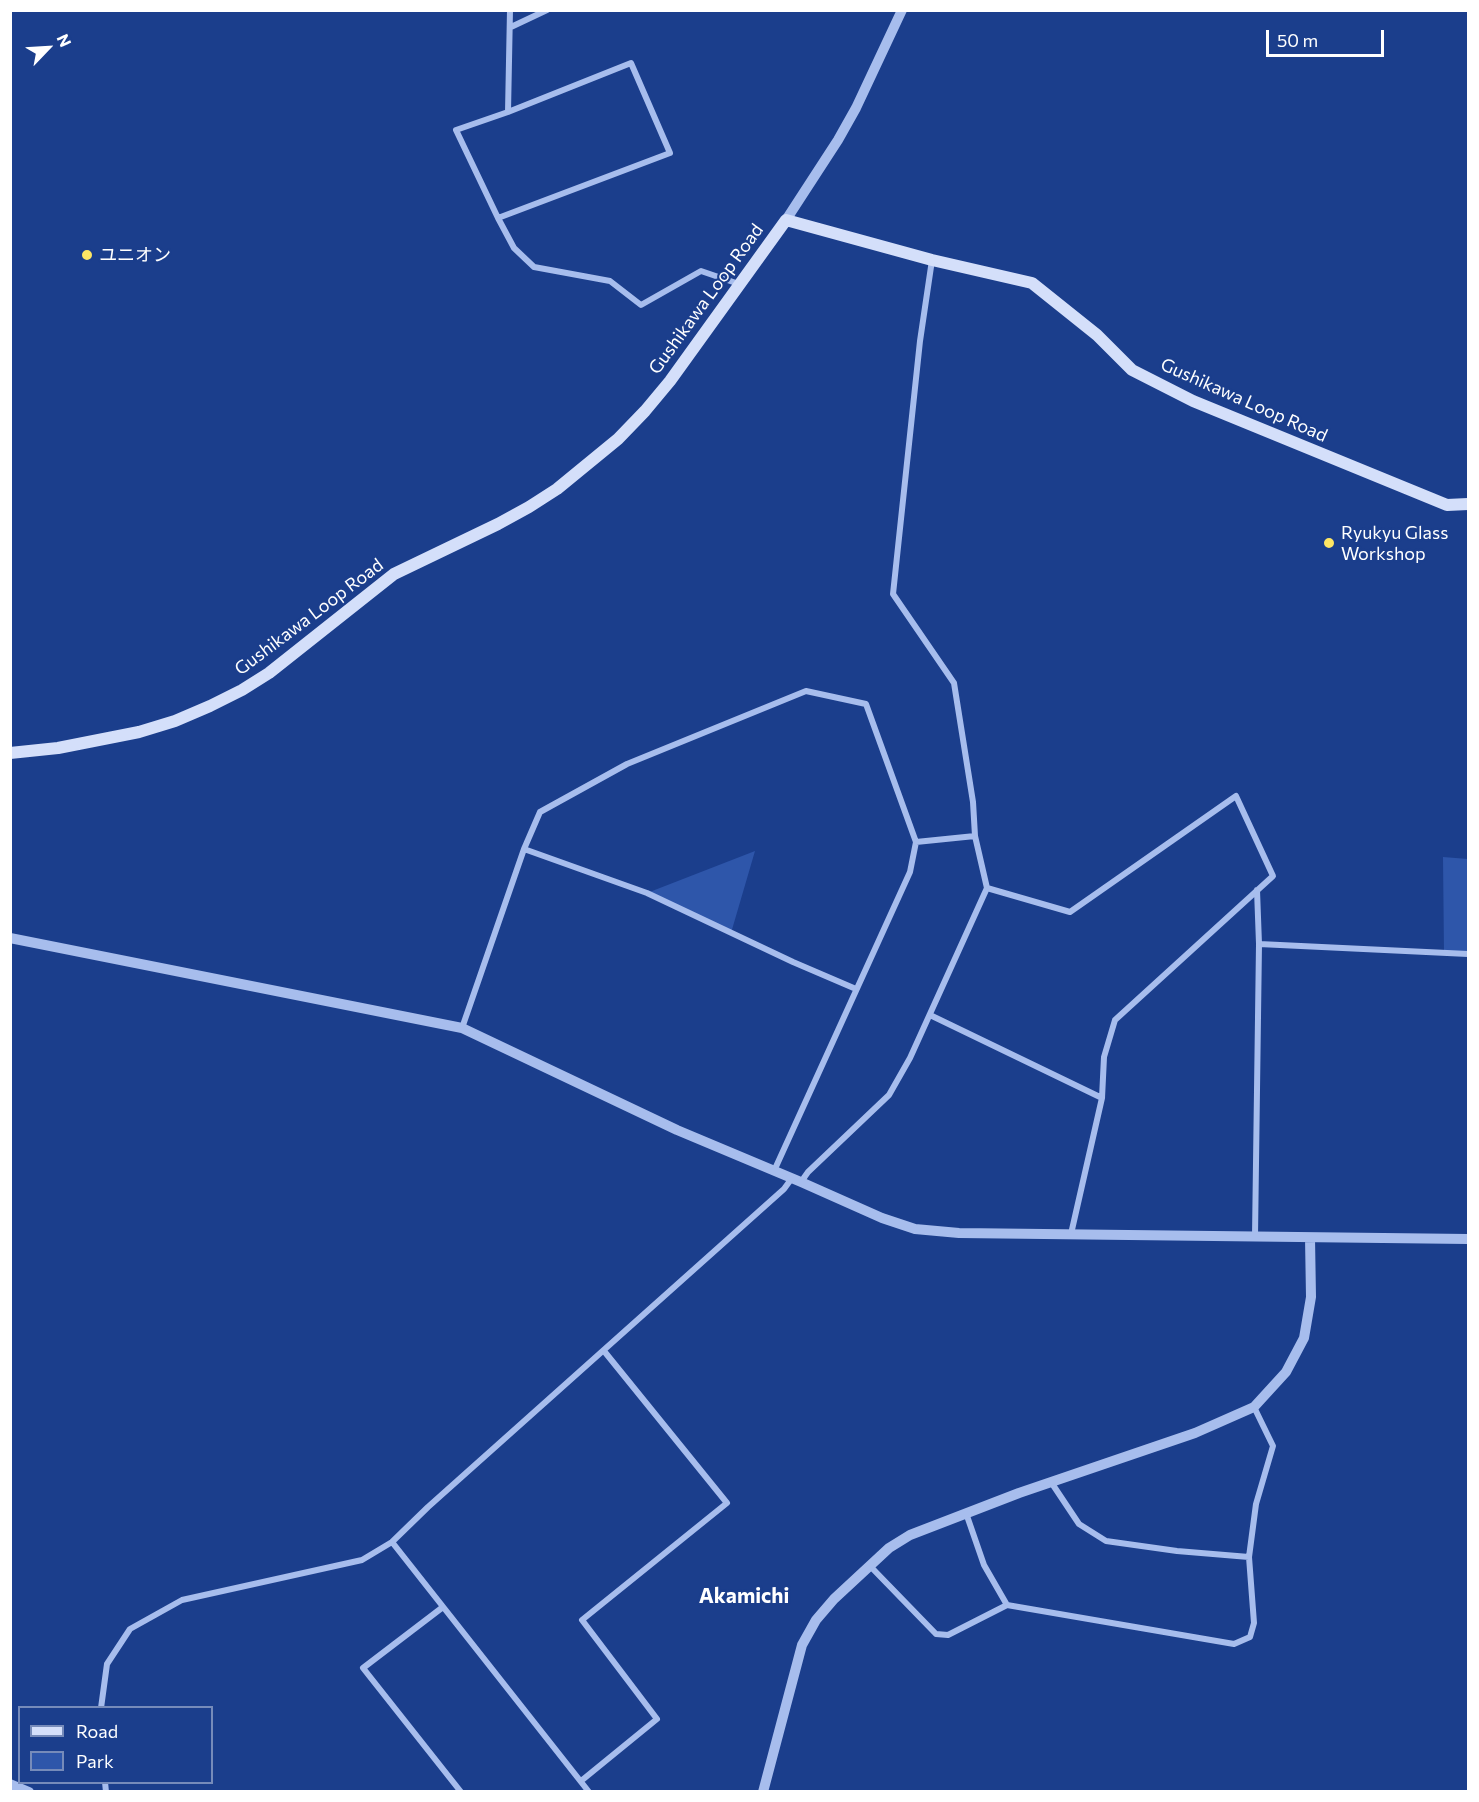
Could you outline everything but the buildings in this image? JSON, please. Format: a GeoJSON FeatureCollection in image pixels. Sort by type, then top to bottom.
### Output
{"type":"FeatureCollection","features":[{"type":"Feature","properties":{"kind":"main road","name":"Gushikawa Loop Road"},"geometry":{"type":"LineString","coordinates":[[10,753],[57,748],[139,732],[175,721],[210,706],[242,690],[268,673],[394,574],[498,524],[557,489],[618,439],[645,411],[786,220],[932,260],[1032,283],[1097,336],[1132,370],[1193,401],[1447,505],[1468,504]]}},
{"type":"Feature","properties":{"kind":"street"},"geometry":{"type":"LineString","coordinates":[[508,112],[510,10]]}},
{"type":"Feature","properties":{"kind":"street"},"geometry":{"type":"LineString","coordinates":[[511,27],[547,10]]}},
{"type":"Feature","properties":{"kind":"street"},"geometry":{"type":"LineString","coordinates":[[786,220],[856,108],[902,10]]}},
{"type":"Feature","properties":{"kind":"street"},"geometry":{"type":"LineString","coordinates":[[498,218],[670,153],[631,63],[456,130],[498,218],[514,248],[534,267],[610,280],[641,305],[701,271],[739,284]]}},
{"type":"Feature","properties":{"kind":"street"},"geometry":{"type":"LineString","coordinates":[[101,1706],[107,1664],[130,1629],[182,1600],[362,1560],[392,1542],[428,1507],[784,1189],[808,1172],[889,1095],[910,1058],[987,888],[975,836],[973,802],[954,683],[893,594],[920,341],[932,260]]}},
{"type":"Feature","properties":{"kind":"street"},"geometry":{"type":"LineString","coordinates":[[462,1028],[524,849],[540,812],[627,764],[806,691],[866,704],[916,842],[910,873],[774,1171]]}},
{"type":"Feature","properties":{"kind":"street"},"geometry":{"type":"LineString","coordinates":[[987,888],[1070,912],[1236,796],[1272,876],[1115,1020],[1104,1057],[1101,1098],[1071,1234]]}},
{"type":"Feature","properties":{"kind":"street"},"geometry":{"type":"LineString","coordinates":[[916,842],[975,836]]}},
{"type":"Feature","properties":{"kind":"street"},"geometry":{"type":"LineString","coordinates":[[524,849],[647,893],[856,989]]}},
{"type":"Feature","properties":{"kind":"street"},"geometry":{"type":"LineString","coordinates":[[1255,1236],[1259,944],[1257,890]]}},
{"type":"Feature","properties":{"kind":"street"},"geometry":{"type":"LineString","coordinates":[[10,938],[462,1028],[666,1125],[882,1218],[915,1229],[959,1233],[1468,1239]]}},
{"type":"Feature","properties":{"kind":"street"},"geometry":{"type":"LineString","coordinates":[[1259,944],[1468,954]]}},
{"type":"Feature","properties":{"kind":"street"},"geometry":{"type":"LineString","coordinates":[[930,1015],[1101,1098]]}},
{"type":"Feature","properties":{"kind":"street"},"geometry":{"type":"LineString","coordinates":[[763,1791],[802,1645],[816,1620],[834,1599],[889,1548],[910,1535],[966,1512],[1195,1433],[1254,1407],[1286,1372],[1304,1338],[1311,1297],[1310,1238]]}},
{"type":"Feature","properties":{"kind":"street"},"geometry":{"type":"LineString","coordinates":[[581,1781],[657,1719],[582,1620],[727,1503],[604,1351]]}},
{"type":"Feature","properties":{"kind":"street"},"geometry":{"type":"LineString","coordinates":[[870,1566],[936,1634],[948,1635],[1007,1605],[1234,1644],[1250,1637],[1254,1623],[1249,1557],[1256,1504],[1273,1446],[1254,1407]]}},
{"type":"Feature","properties":{"kind":"street"},"geometry":{"type":"LineString","coordinates":[[1051,1482],[1079,1524],[1106,1541],[1177,1551],[1249,1557]]}},
{"type":"Feature","properties":{"kind":"street"},"geometry":{"type":"LineString","coordinates":[[966,1512],[984,1565],[1007,1605]]}},
{"type":"Feature","properties":{"kind":"street"},"geometry":{"type":"LineString","coordinates":[[392,1542],[589,1791]]}},
{"type":"Feature","properties":{"kind":"street"},"geometry":{"type":"LineString","coordinates":[[443,1607],[363,1668],[461,1791]]}},
{"type":"Feature","properties":{"kind":"street"},"geometry":{"type":"LineString","coordinates":[[10,1784],[29,1791]]}},
{"type":"Feature","properties":{"kind":"green space"},"geometry":{"type":"Polygon","coordinates":[[[755,851],[731,933],[647,893],[755,851]]]}},
{"type":"Feature","properties":{"kind":"green space"},"geometry":{"type":"Polygon","coordinates":[[[1443,857],[1468,859],[1468,954],[1444,954],[1443,857]]]}},
{"type":"Feature","properties":{"kind":"place","name":"ユニオン"},"geometry":{"type":"Point","coordinates":[87,255]}},
{"type":"Feature","properties":{"kind":"place","name":"Ryukyu Glass Workshop"},"geometry":{"type":"Point","coordinates":[1329,543]}},
{"type":"Feature","properties":{"kind":"district","name":"Akamichi"},"geometry":{"type":"Point","coordinates":[744,1596]}}]}
